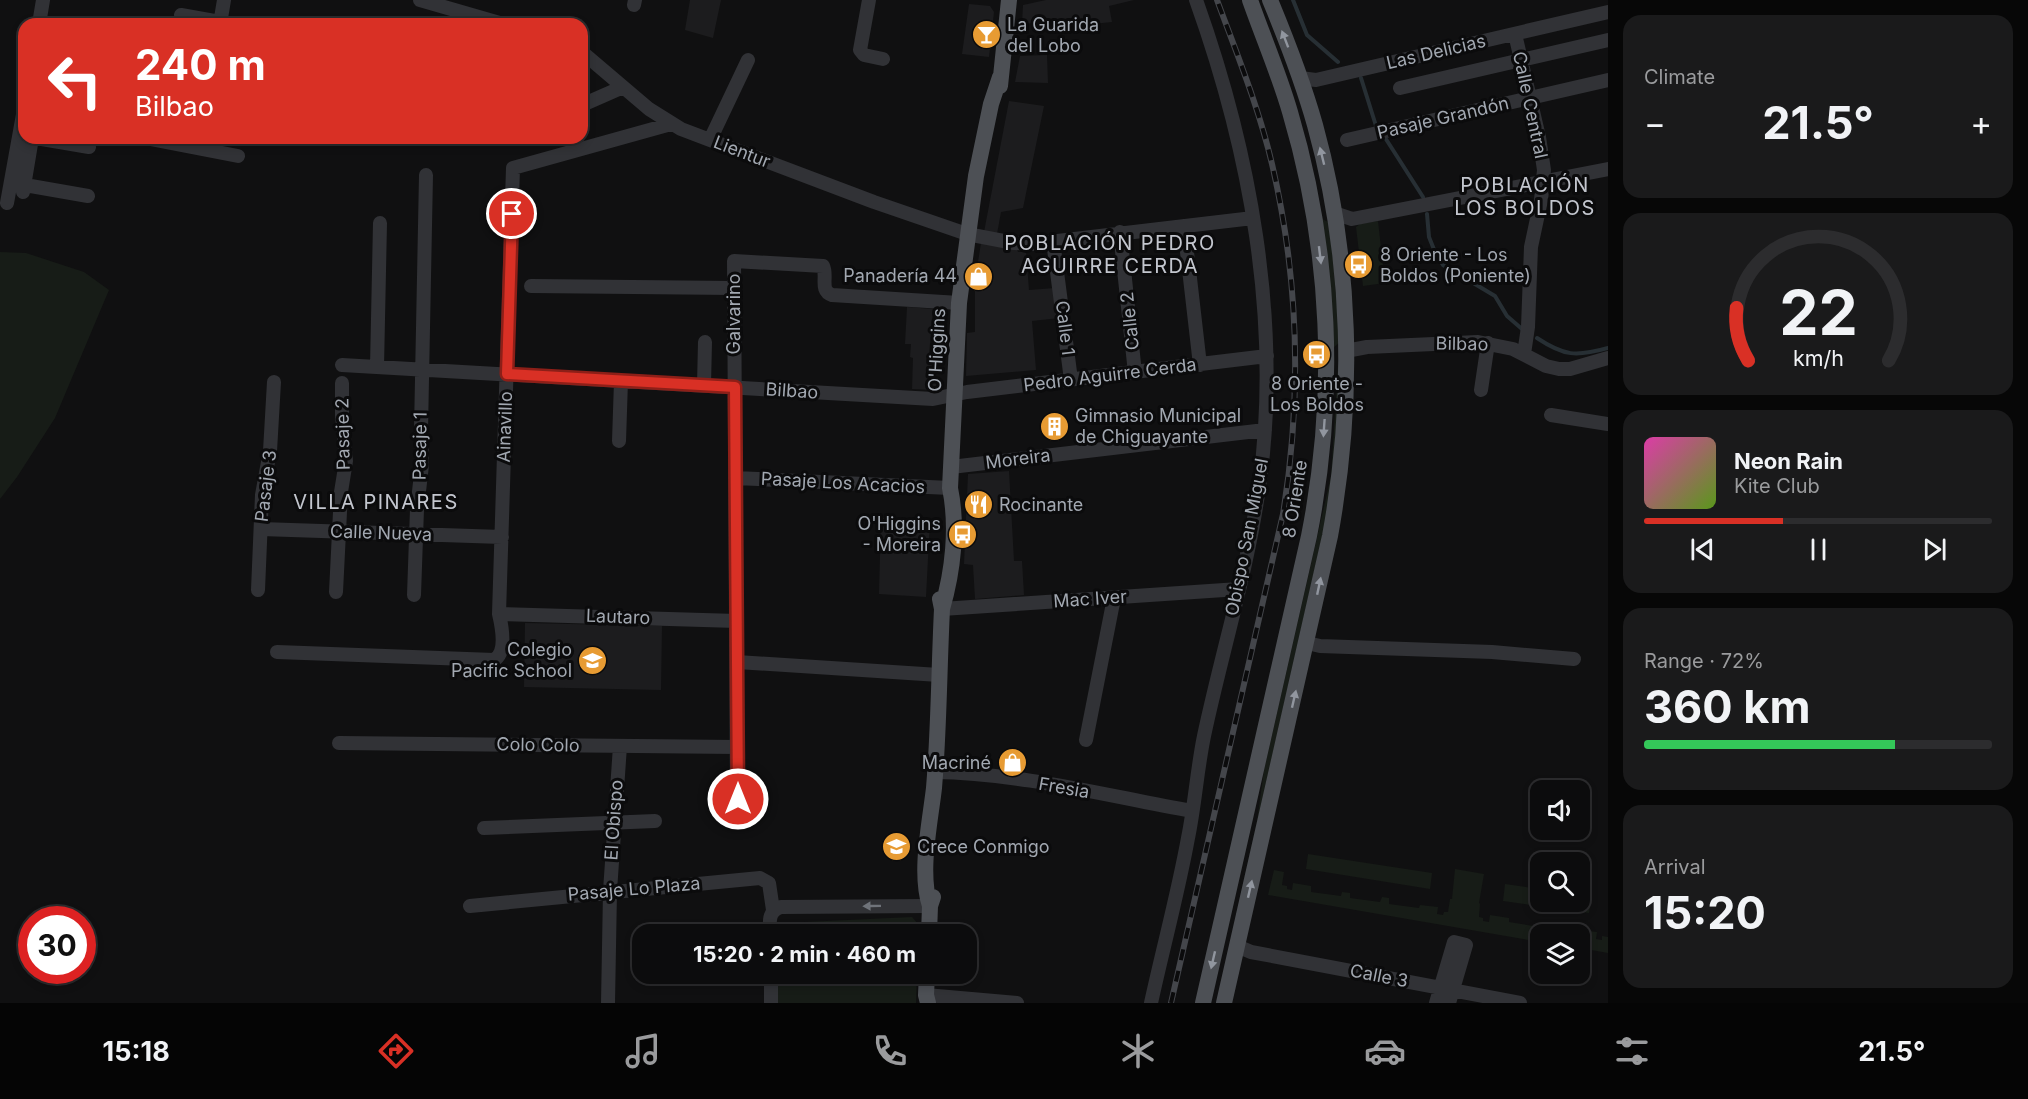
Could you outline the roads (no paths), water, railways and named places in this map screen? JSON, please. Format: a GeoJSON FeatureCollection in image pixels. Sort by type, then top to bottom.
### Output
{"type":"FeatureCollection","features":[{"type":"Feature","properties":{"kind":"main road","name":"O'Higgins"},"geometry":{"type":"LineString","coordinates":[[929,924],[930,906],[936,886],[939,862],[933,790],[942,609],[940,587],[943,513],[950,488],[959,303],[971,215],[992,142],[999,100],[1009,0]]}},
{"type":"Feature","properties":{"kind":"main road","name":"8 Oriente"},"geometry":{"type":"LineString","coordinates":[[1203,1003],[1313,519],[1323,441],[1327,369],[1323,283],[1311,197],[1290,113],[1250,0]]}},
{"type":"Feature","properties":{"kind":"main road"},"geometry":{"type":"LineString","coordinates":[[1224,1003],[1330,536],[1338,488],[1344,417],[1346,351],[1343,284],[1334,213],[1318,136],[1300,78],[1270,0]]}},
{"type":"Feature","properties":{"kind":"main road"},"geometry":{"type":"LineString","coordinates":[[1311,197],[1325,211],[1334,213]]}},
{"type":"Feature","properties":{"kind":"main road"},"geometry":{"type":"LineString","coordinates":[[1327,369],[1338,355],[1346,351]]}},
{"type":"Feature","properties":{"kind":"main road"},"geometry":{"type":"LineString","coordinates":[[1223,917],[1229,935],[1237,946]]}},
{"type":"Feature","properties":{"kind":"main road"},"geometry":{"type":"LineString","coordinates":[[925,1000],[926,984]]}},
{"type":"Feature","properties":{"kind":"street"},"geometry":{"type":"LineString","coordinates":[[42,18],[43,0]]}},
{"type":"Feature","properties":{"kind":"street"},"geometry":{"type":"LineString","coordinates":[[221,18],[224,0]]}},
{"type":"Feature","properties":{"kind":"street"},"geometry":{"type":"LineString","coordinates":[[420,0],[482,18]]}},
{"type":"Feature","properties":{"kind":"street"},"geometry":{"type":"LineString","coordinates":[[868,0],[860,50],[864,55],[883,59]]}},
{"type":"Feature","properties":{"kind":"street","name":"Obispo San Miguel"},"geometry":{"type":"LineString","coordinates":[[1150,1003],[1187,844],[1205,734],[1257,503],[1265,430],[1267,356],[1253,219],[1229,104],[1196,0]]}},
{"type":"Feature","properties":{"kind":"street","name":"Las Delicias"},"geometry":{"type":"LineString","coordinates":[[1300,78],[1316,80],[1608,12]]}},
{"type":"Feature","properties":{"kind":"street"},"geometry":{"type":"LineString","coordinates":[[181,15],[196,18]]}},
{"type":"Feature","properties":{"kind":"street","name":"Calle Central"},"geometry":{"type":"LineString","coordinates":[[1515,34],[1542,148],[1544,182],[1531,247],[1528,333],[1524,354]]}},
{"type":"Feature","properties":{"kind":"street"},"geometry":{"type":"LineString","coordinates":[[1400,88],[1608,40]]}},
{"type":"Feature","properties":{"kind":"street","name":"Lientur"},"geometry":{"type":"LineString","coordinates":[[588,57],[671,124],[874,202],[968,234],[1024,244],[1253,219]]}},
{"type":"Feature","properties":{"kind":"street"},"geometry":{"type":"LineString","coordinates":[[711,140],[748,60]]}},
{"type":"Feature","properties":{"kind":"street","name":"Pasaje Grandón"},"geometry":{"type":"LineString","coordinates":[[1347,140],[1608,80]]}},
{"type":"Feature","properties":{"kind":"street"},"geometry":{"type":"LineString","coordinates":[[588,102],[623,87]]}},
{"type":"Feature","properties":{"kind":"street","name":"Ainavillo"},"geometry":{"type":"LineString","coordinates":[[277,652],[494,660],[499,657],[502,627],[499,614],[513,168],[671,124]]}},
{"type":"Feature","properties":{"kind":"street"},"geometry":{"type":"LineString","coordinates":[[7,203],[26,144]]}},
{"type":"Feature","properties":{"kind":"street"},"geometry":{"type":"LineString","coordinates":[[27,144],[24,189],[88,196]]}},
{"type":"Feature","properties":{"kind":"street"},"geometry":{"type":"LineString","coordinates":[[71,144],[89,147]]}},
{"type":"Feature","properties":{"kind":"street"},"geometry":{"type":"LineString","coordinates":[[203,144],[238,156]]}},
{"type":"Feature","properties":{"kind":"street"},"geometry":{"type":"LineString","coordinates":[[1334,213],[1352,219],[1608,169]]}},
{"type":"Feature","properties":{"kind":"street"},"geometry":{"type":"LineString","coordinates":[[422,370],[426,175]]}},
{"type":"Feature","properties":{"kind":"street"},"geometry":{"type":"LineString","coordinates":[[376,367],[380,223]]}},
{"type":"Feature","properties":{"kind":"street"},"geometry":{"type":"LineString","coordinates":[[1184,226],[1200,365]]}},
{"type":"Feature","properties":{"kind":"street","name":"Calle 2"},"geometry":{"type":"LineString","coordinates":[[1120,232],[1135,373]]}},
{"type":"Feature","properties":{"kind":"street","name":"Calle 1"},"geometry":{"type":"LineString","coordinates":[[1053,241],[1071,380]]}},
{"type":"Feature","properties":{"kind":"street","name":"Galvarino"},"geometry":{"type":"LineString","coordinates":[[738,799],[734,261],[823,266],[825,289],[832,295],[959,303]]}},
{"type":"Feature","properties":{"kind":"street"},"geometry":{"type":"LineString","coordinates":[[531,286],[734,288]]}},
{"type":"Feature","properties":{"kind":"street"},"geometry":{"type":"LineString","coordinates":[[705,342],[705,385]]}},
{"type":"Feature","properties":{"kind":"street","name":"Bilbao"},"geometry":{"type":"LineString","coordinates":[[1346,351],[1392,345],[1478,342],[1503,345],[1546,366],[1559,369],[1570,369],[1608,358]]}},
{"type":"Feature","properties":{"kind":"street"},"geometry":{"type":"LineString","coordinates":[[1481,390],[1488,343]]}},
{"type":"Feature","properties":{"kind":"street","name":"Pedro Aguirre Cerda"},"geometry":{"type":"LineString","coordinates":[[954,396],[966,392],[1267,356]]}},
{"type":"Feature","properties":{"kind":"street","name":"Bilbao"},"geometry":{"type":"LineString","coordinates":[[342,365],[933,399],[954,396]]}},
{"type":"Feature","properties":{"kind":"street","name":"Pasaje 1"},"geometry":{"type":"LineString","coordinates":[[414,595],[422,465],[422,370]]}},
{"type":"Feature","properties":{"kind":"street"},"geometry":{"type":"LineString","coordinates":[[619,441],[621,381]]}},
{"type":"Feature","properties":{"kind":"street","name":"Pasaje 3"},"geometry":{"type":"LineString","coordinates":[[258,590],[263,488],[270,451],[274,382]]}},
{"type":"Feature","properties":{"kind":"street","name":"Pasaje 2"},"geometry":{"type":"LineString","coordinates":[[336,592],[341,492],[346,461],[342,383]]}},
{"type":"Feature","properties":{"kind":"street"},"geometry":{"type":"LineString","coordinates":[[1551,415],[1608,424]]}},
{"type":"Feature","properties":{"kind":"street","name":"Moreira"},"geometry":{"type":"LineString","coordinates":[[951,467],[1265,430]]}},
{"type":"Feature","properties":{"kind":"street","name":"Pasaje Los Acacios"},"geometry":{"type":"LineString","coordinates":[[735,478],[950,488]]}},
{"type":"Feature","properties":{"kind":"street","name":"Calle Nueva"},"geometry":{"type":"LineString","coordinates":[[261,529],[502,537]]}},
{"type":"Feature","properties":{"kind":"street","name":"Mac Iver"},"geometry":{"type":"LineString","coordinates":[[942,609],[1239,590]]}},
{"type":"Feature","properties":{"kind":"street"},"geometry":{"type":"LineString","coordinates":[[1086,740],[1114,598]]}},
{"type":"Feature","properties":{"kind":"street","name":"Lautaro"},"geometry":{"type":"LineString","coordinates":[[499,614],[737,621]]}},
{"type":"Feature","properties":{"kind":"street"},"geometry":{"type":"LineString","coordinates":[[1307,643],[1320,646],[1492,652],[1574,658]]}},
{"type":"Feature","properties":{"kind":"street"},"geometry":{"type":"LineString","coordinates":[[737,662],[939,675]]}},
{"type":"Feature","properties":{"kind":"street","name":"Colo Colo"},"geometry":{"type":"LineString","coordinates":[[339,743],[738,747]]}},
{"type":"Feature","properties":{"kind":"street","name":"El Obispo"},"geometry":{"type":"LineString","coordinates":[[608,1003],[610,891],[620,746]]}},
{"type":"Feature","properties":{"kind":"street","name":"Fresia"},"geometry":{"type":"LineString","coordinates":[[934,772],[1005,777],[1192,811]]}},
{"type":"Feature","properties":{"kind":"street"},"geometry":{"type":"LineString","coordinates":[[484,828],[655,821]]}},
{"type":"Feature","properties":{"kind":"street","name":"Pasaje Lo Plaza"},"geometry":{"type":"LineString","coordinates":[[470,906],[760,878],[768,883],[773,910]]}},
{"type":"Feature","properties":{"kind":"street"},"geometry":{"type":"LineString","coordinates":[[770,924],[773,910],[781,907],[930,906]]}},
{"type":"Feature","properties":{"kind":"street","name":"Calle 3"},"geometry":{"type":"LineString","coordinates":[[1237,946],[1251,952],[1448,993],[1520,1003]]}},
{"type":"Feature","properties":{"kind":"street"},"geometry":{"type":"LineString","coordinates":[[771,984],[771,1003]]}},
{"type":"Feature","properties":{"kind":"street"},"geometry":{"type":"LineString","coordinates":[[1436,1003],[1448,993]]}},
{"type":"Feature","properties":{"kind":"street"},"geometry":{"type":"LineString","coordinates":[[925,1000],[1017,1003]]}},
{"type":"Feature","properties":{"kind":"waterway"},"geometry":{"type":"LineString","coordinates":[[1293,0],[1307,35],[1338,62]]}},
{"type":"Feature","properties":{"kind":"waterway"},"geometry":{"type":"LineString","coordinates":[[1361,78],[1377,129]]}},
{"type":"Feature","properties":{"kind":"waterway"},"geometry":{"type":"LineString","coordinates":[[1384,136],[1423,197]]}},
{"type":"Feature","properties":{"kind":"waterway"},"geometry":{"type":"LineString","coordinates":[[1427,214],[1429,237],[1443,265],[1495,296],[1507,316],[1522,329]]}},
{"type":"Feature","properties":{"kind":"waterway"},"geometry":{"type":"LineString","coordinates":[[1537,338],[1555,348],[1571,353],[1587,353],[1608,348]]}},
{"type":"Feature","properties":{"kind":"railway"},"geometry":{"type":"LineString","coordinates":[[1171,1003],[1283,514],[1293,426],[1295,339],[1288,251],[1281,208],[1261,122],[1217,0]]}},
{"type":"Feature","properties":{"kind":"place","name":"La Guarida del Lobo"},"geometry":{"type":"Point","coordinates":[986,35]}},
{"type":"Feature","properties":{"kind":"place","name":"8 Oriente - Los Boldos (Poniente)"},"geometry":{"type":"Point","coordinates":[1359,265]}},
{"type":"Feature","properties":{"kind":"place","name":"Panadería 44"},"geometry":{"type":"Point","coordinates":[978,276]}},
{"type":"Feature","properties":{"kind":"place","name":"8 Oriente - Los Boldos"},"geometry":{"type":"Point","coordinates":[1317,355]}},
{"type":"Feature","properties":{"kind":"place","name":"Gimnasio Municipal de Chiguayante"},"geometry":{"type":"Point","coordinates":[1054,426]}},
{"type":"Feature","properties":{"kind":"place","name":"Rocinante"},"geometry":{"type":"Point","coordinates":[978,505]}},
{"type":"Feature","properties":{"kind":"place","name":"O'Higgins - Moreira"},"geometry":{"type":"Point","coordinates":[962,534]}},
{"type":"Feature","properties":{"kind":"place","name":"Colegio Pacific School"},"geometry":{"type":"Point","coordinates":[593,660]}},
{"type":"Feature","properties":{"kind":"place","name":"Macriné"},"geometry":{"type":"Point","coordinates":[1012,763]}},
{"type":"Feature","properties":{"kind":"place","name":"Crece Conmigo"},"geometry":{"type":"Point","coordinates":[896,847]}},
{"type":"Feature","properties":{"kind":"district","name":"POBLACIÓN LOS BOLDOS"},"geometry":{"type":"Point","coordinates":[1525,196]}},
{"type":"Feature","properties":{"kind":"district","name":"POBLACIÓN PEDRO AGUIRRE CERDA"},"geometry":{"type":"Point","coordinates":[1110,254]}},
{"type":"Feature","properties":{"kind":"district","name":"VILLA PINARES"},"geometry":{"type":"Point","coordinates":[376,502]}}]}
